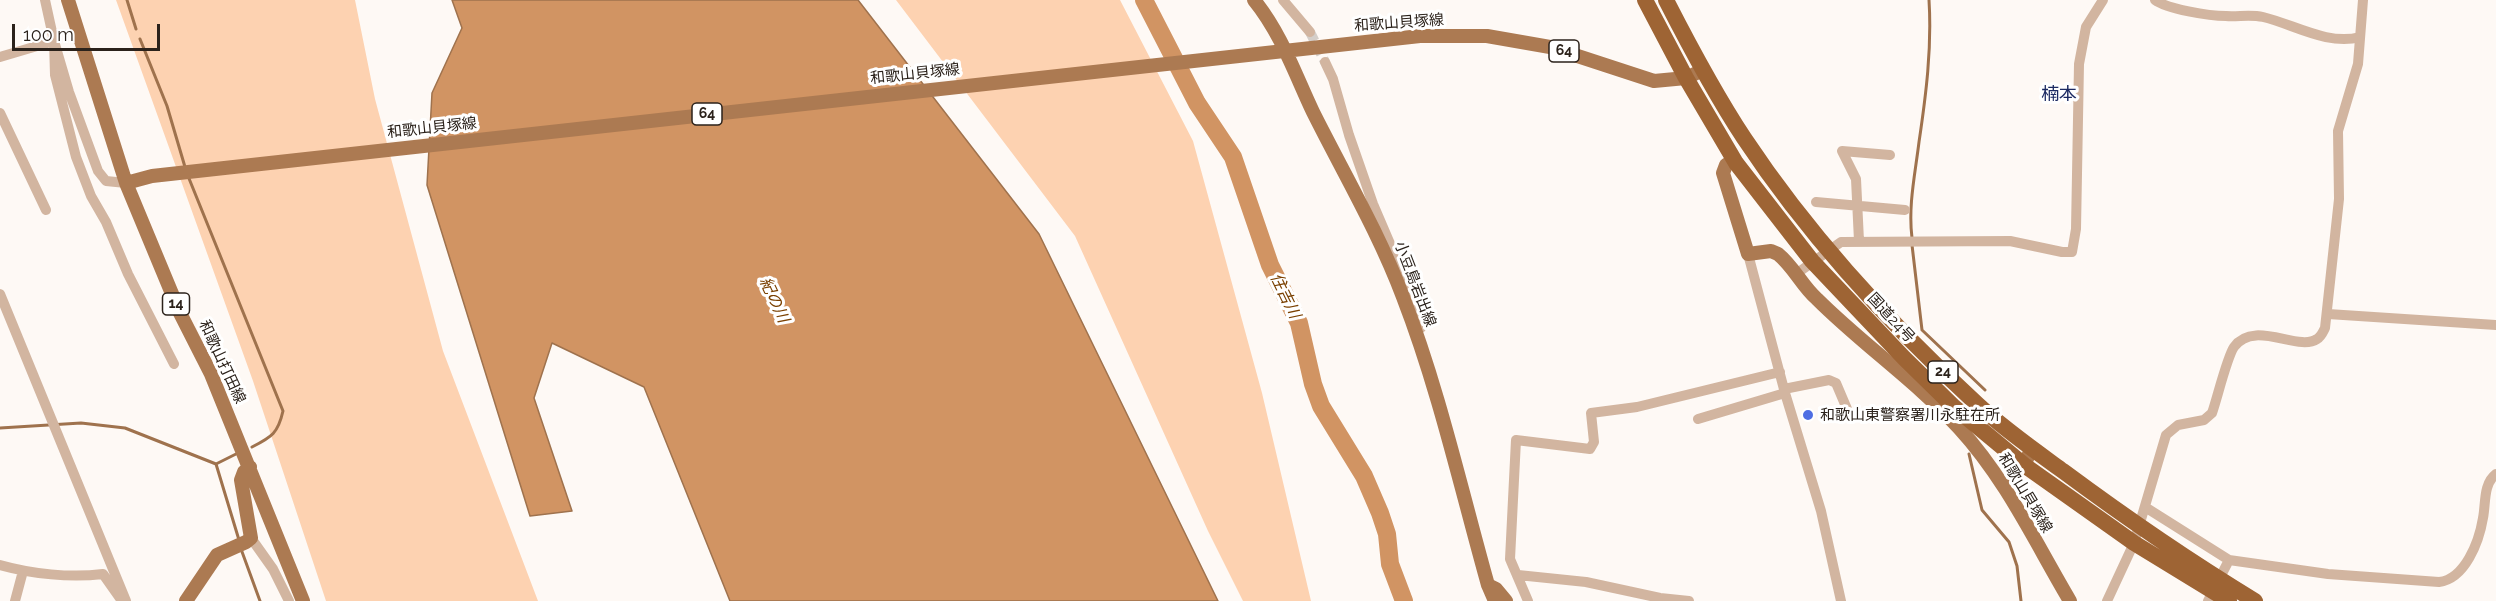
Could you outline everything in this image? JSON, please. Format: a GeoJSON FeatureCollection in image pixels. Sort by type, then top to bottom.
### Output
{"type":"FeatureCollection","features":[{"type":"Feature","properties":{"kind":"highway","name":"国道24号"},"geometry":{"type":"LineString","coordinates":[[1645,0],[1686,78],[1734,160],[1812,261],[1904,358],[1954,407],[2024,465],[2134,543],[2229,601]]}},
{"type":"Feature","properties":{"kind":"highway","name":"国道24号"},"geometry":{"type":"LineString","coordinates":[[1666,0],[1703,70],[1744,138],[1803,219],[1899,330],[1978,405],[2032,448],[2139,525],[2213,590],[2255,601]]}},
{"type":"Feature","properties":{"kind":"main road","name":"和歌山打田線"},"geometry":{"type":"LineString","coordinates":[[68,0],[126,183],[180,314],[211,374],[303,601]]}},
{"type":"Feature","properties":{"kind":"main road","name":"小豆島岩出線"},"geometry":{"type":"LineString","coordinates":[[1254,0],[1285,50],[1313,111],[1380,241],[1403,296],[1425,358],[1488,585],[1495,601]]}},
{"type":"Feature","properties":{"kind":"main road","name":"和歌山貝塚線"},"geometry":{"type":"LineString","coordinates":[[126,183],[152,176],[1420,36],[1487,36],[1550,46],[1654,81],[1686,78],[1703,70]]}},
{"type":"Feature","properties":{"kind":"main road"},"geometry":{"type":"LineString","coordinates":[[1734,160],[1726,165],[1723,173],[1748,254]]}},
{"type":"Feature","properties":{"kind":"main road","name":"和歌山貝塚線"},"geometry":{"type":"LineString","coordinates":[[1748,254],[1771,251],[1785,260],[1815,298],[1943,411],[1991,466],[2070,601]]}},
{"type":"Feature","properties":{"kind":"main road"},"geometry":{"type":"LineString","coordinates":[[2005,487],[2024,465],[2032,448]]}},
{"type":"Feature","properties":{"kind":"main road"},"geometry":{"type":"LineString","coordinates":[[186,601],[217,555],[249,540],[241,480],[244,472],[250,467]]}},
{"type":"Feature","properties":{"kind":"main road"},"geometry":{"type":"LineString","coordinates":[[1488,585],[1496,589],[1506,601]]}},
{"type":"Feature","properties":{"kind":"street"},"geometry":{"type":"LineString","coordinates":[[45,0],[69,92],[98,171],[106,181],[126,183]]}},
{"type":"Feature","properties":{"kind":"street"},"geometry":{"type":"LineString","coordinates":[[1796,274],[1841,242],[2010,241],[2072,252],[2076,229],[2079,64],[2086,27],[2103,0]]}},
{"type":"Feature","properties":{"kind":"street"},"geometry":{"type":"LineString","coordinates":[[2155,0],[2165,5],[2205,14],[2262,17],[2310,33],[2350,40],[2360,37]]}},
{"type":"Feature","properties":{"kind":"street"},"geometry":{"type":"LineString","coordinates":[[2107,601],[2134,543],[2166,435],[2178,425],[2204,420],[2212,413],[2233,348],[2242,339],[2262,335],[2309,342],[2318,339],[2325,328],[2339,199],[2338,131],[2358,64],[2363,0]]}},
{"type":"Feature","properties":{"kind":"street"},"geometry":{"type":"LineString","coordinates":[[1287,3],[1310,32]]}},
{"type":"Feature","properties":{"kind":"street"},"geometry":{"type":"LineString","coordinates":[[0,57],[54,41]]}},
{"type":"Feature","properties":{"kind":"street"},"geometry":{"type":"LineString","coordinates":[[54,41],[55,75],[76,157],[91,196],[106,222],[128,274],[174,364]]}},
{"type":"Feature","properties":{"kind":"street"},"geometry":{"type":"LineString","coordinates":[[1325,62],[1333,79],[1349,135],[1373,204],[1409,288],[1424,340],[1425,358]]}},
{"type":"Feature","properties":{"kind":"street"},"geometry":{"type":"LineString","coordinates":[[0,113],[46,210]]}},
{"type":"Feature","properties":{"kind":"street"},"geometry":{"type":"LineString","coordinates":[[1859,241],[1856,179],[1842,151],[1890,155]]}},
{"type":"Feature","properties":{"kind":"street"},"geometry":{"type":"LineString","coordinates":[[1816,202],[1905,210]]}},
{"type":"Feature","properties":{"kind":"street"},"geometry":{"type":"LineString","coordinates":[[1748,254],[1784,391],[1821,511],[1841,601]]}},
{"type":"Feature","properties":{"kind":"street"},"geometry":{"type":"LineString","coordinates":[[0,294],[5,320],[124,601]]}},
{"type":"Feature","properties":{"kind":"street"},"geometry":{"type":"LineString","coordinates":[[2328,314],[2496,325]]}},
{"type":"Feature","properties":{"kind":"street"},"geometry":{"type":"LineString","coordinates":[[1528,601],[1510,559],[1516,440],[1590,449],[1594,441],[1591,413],[1637,407],[1780,372]]}},
{"type":"Feature","properties":{"kind":"street"},"geometry":{"type":"LineString","coordinates":[[1698,419],[1784,391],[1829,380],[1836,383],[1850,416]]}},
{"type":"Feature","properties":{"kind":"street"},"geometry":{"type":"LineString","coordinates":[[2145,507],[2229,560],[2344,576],[2450,581],[2462,568],[2474,548],[2483,519],[2486,494],[2491,478],[2496,474]]}},
{"type":"Feature","properties":{"kind":"street"},"geometry":{"type":"LineString","coordinates":[[249,540],[273,569],[289,601]]}},
{"type":"Feature","properties":{"kind":"street"},"geometry":{"type":"LineString","coordinates":[[2213,590],[2229,560]]}},
{"type":"Feature","properties":{"kind":"street"},"geometry":{"type":"LineString","coordinates":[[0,565],[23,571],[103,574],[124,601]]}},
{"type":"Feature","properties":{"kind":"street"},"geometry":{"type":"LineString","coordinates":[[15,601],[23,571]]}},
{"type":"Feature","properties":{"kind":"street"},"geometry":{"type":"LineString","coordinates":[[1518,575],[1586,582],[1660,598],[1689,601]]}},
{"type":"Feature","properties":{"kind":"shaded area"},"geometry":{"type":"Polygon","coordinates":[[[116,0],[355,0],[375,99],[443,351],[538,601],[326,601],[253,381],[116,0]]]}},
{"type":"Feature","properties":{"kind":"shaded area"},"geometry":{"type":"Polygon","coordinates":[[[896,0],[1120,0],[1193,141],[1262,393],[1311,601],[1243,601],[1208,531],[1075,236],[896,0]]]}},
{"type":"Feature","properties":{"kind":"water","name":"紀の川"},"geometry":{"type":"Polygon","coordinates":[[[452,0],[858,0],[1039,234],[1218,601],[730,601],[644,387],[552,343],[534,398],[572,511],[530,516],[427,185],[432,93],[462,28],[452,0]]]}},
{"type":"Feature","properties":{"kind":"waterway"},"geometry":{"type":"LineString","coordinates":[[127,0],[136,29]]}},
{"type":"Feature","properties":{"kind":"waterway","name":"住吉川"},"geometry":{"type":"LineString","coordinates":[[1144,0],[1197,103],[1233,157],[1270,265],[1299,323],[1313,384],[1321,406],[1364,476],[1380,513],[1387,534],[1390,564],[1404,601]]}},
{"type":"Feature","properties":{"kind":"waterway"},"geometry":{"type":"LineString","coordinates":[[1912,238],[1913,190],[1928,71],[1929,0]]}},
{"type":"Feature","properties":{"kind":"waterway"},"geometry":{"type":"LineString","coordinates":[[140,39],[167,106],[185,167]]}},
{"type":"Feature","properties":{"kind":"waterway"},"geometry":{"type":"LineString","coordinates":[[188,176],[283,411],[273,434],[252,447]]}},
{"type":"Feature","properties":{"kind":"waterway"},"geometry":{"type":"LineString","coordinates":[[1912,245],[1922,330],[1985,390]]}},
{"type":"Feature","properties":{"kind":"waterway"},"geometry":{"type":"LineString","coordinates":[[0,428],[81,423],[125,428],[216,464],[236,454]]}},
{"type":"Feature","properties":{"kind":"waterway"},"geometry":{"type":"LineString","coordinates":[[1969,454],[1982,510],[2009,542],[2017,566],[2021,601]]}},
{"type":"Feature","properties":{"kind":"waterway"},"geometry":{"type":"LineString","coordinates":[[216,464],[239,540]]}},
{"type":"Feature","properties":{"kind":"waterway"},"geometry":{"type":"LineString","coordinates":[[241,549],[260,601]]}},
{"type":"Feature","properties":{"kind":"tunnel"},"geometry":{"type":"LineString","coordinates":[[1310,32],[1325,62]]}},
{"type":"Feature","properties":{"kind":"place","name":"和歌山東警察署川永駐在所"},"geometry":{"type":"Point","coordinates":[1808,415]}},
{"type":"Feature","properties":{"kind":"district","name":"楠本"},"geometry":{"type":"Point","coordinates":[2059,95]}}]}
